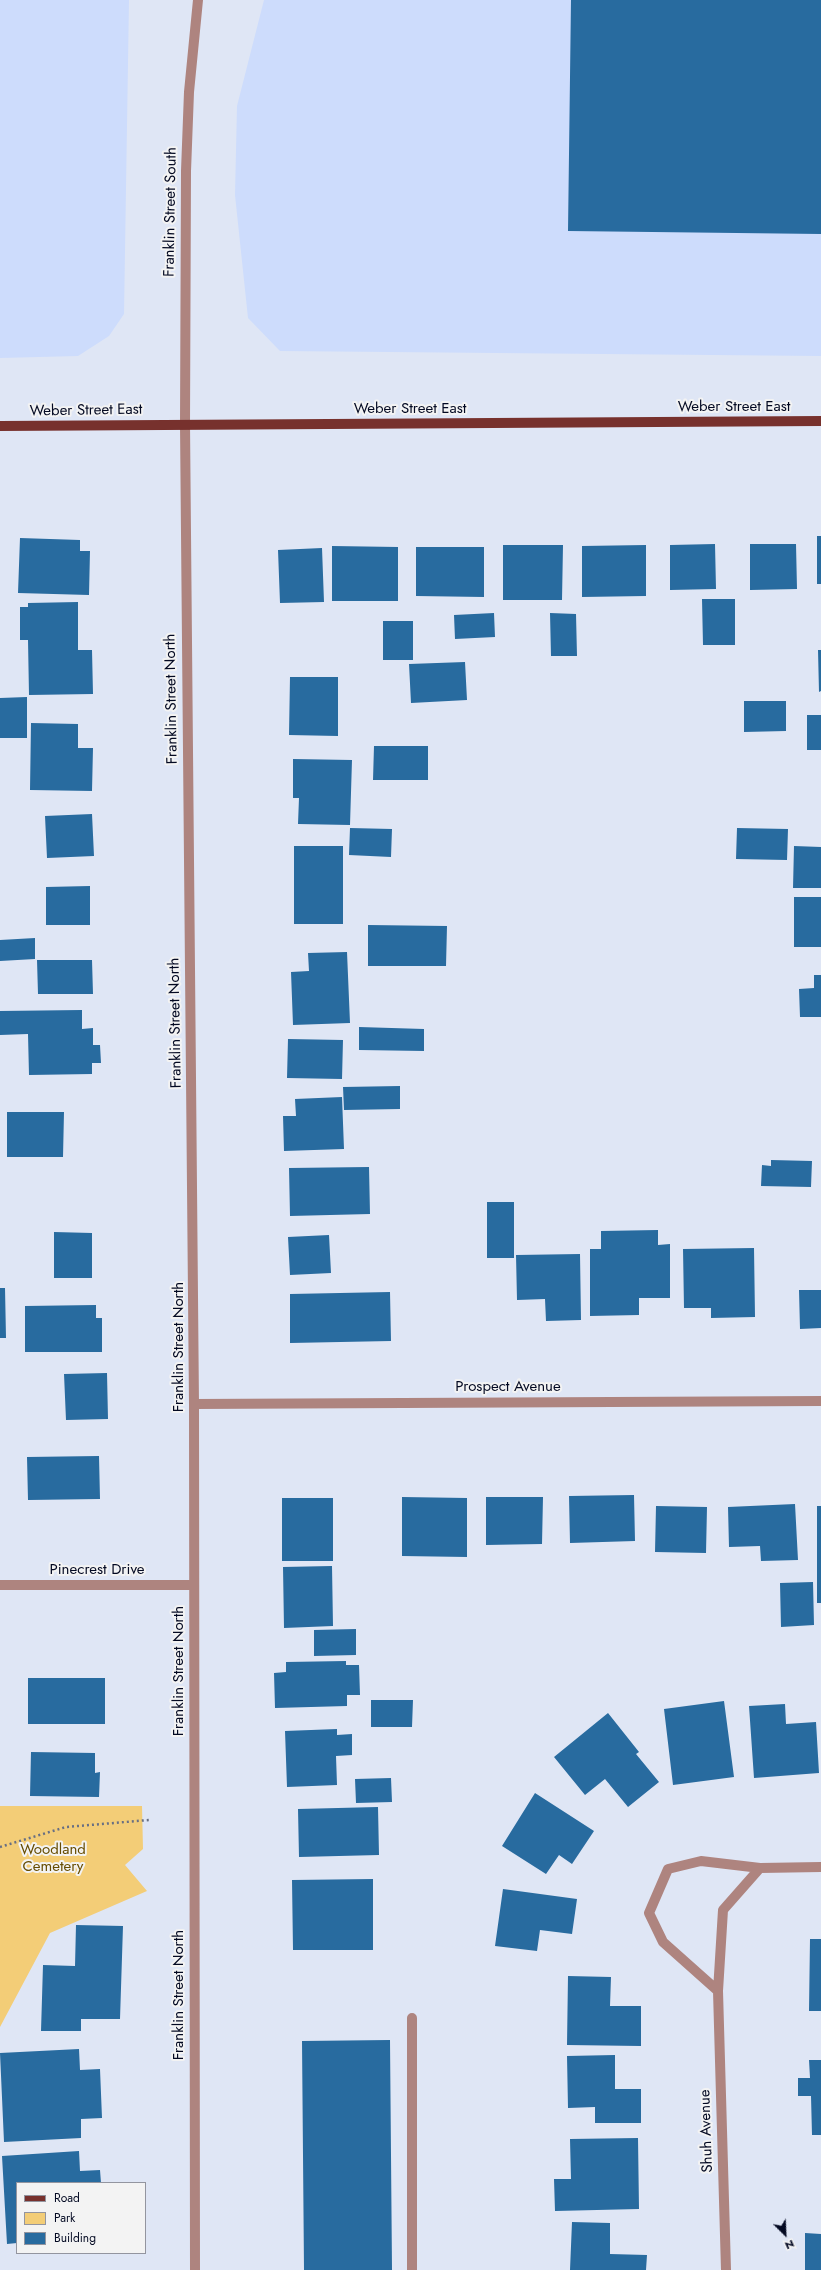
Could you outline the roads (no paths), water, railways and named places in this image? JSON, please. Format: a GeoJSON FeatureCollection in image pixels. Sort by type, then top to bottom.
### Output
{"type":"FeatureCollection","features":[{"type":"Feature","properties":{"kind":"main road","name":"Weber Street East"},"geometry":{"type":"LineString","coordinates":[[0,426],[821,421]]}},
{"type":"Feature","properties":{"kind":"street","name":"Franklin Street South"},"geometry":{"type":"LineString","coordinates":[[185,424],[186,170],[189,92],[198,0]]}},
{"type":"Feature","properties":{"kind":"street","name":"Franklin Street North"},"geometry":{"type":"LineString","coordinates":[[185,424],[194,1404],[195,2270]]}},
{"type":"Feature","properties":{"kind":"street","name":"Prospect Avenue"},"geometry":{"type":"LineString","coordinates":[[194,1404],[821,1401]]}},
{"type":"Feature","properties":{"kind":"street","name":"Pinecrest Drive"},"geometry":{"type":"LineString","coordinates":[[0,1585],[194,1585]]}},
{"type":"Feature","properties":{"kind":"street"},"geometry":{"type":"LineString","coordinates":[[718,1991],[663,1942],[649,1913],[668,1869],[701,1861],[760,1868],[821,1867]]}},
{"type":"Feature","properties":{"kind":"street","name":"Shuh Avenue"},"geometry":{"type":"LineString","coordinates":[[726,2270],[718,1991],[723,1910],[760,1868]]}},
{"type":"Feature","properties":{"kind":"street"},"geometry":{"type":"LineString","coordinates":[[412,2018],[412,2270]]}},
{"type":"Feature","properties":{"kind":"park label","name":"Woodland Cemetery"},"geometry":{"type":"Point","coordinates":[53,1858]}}]}
